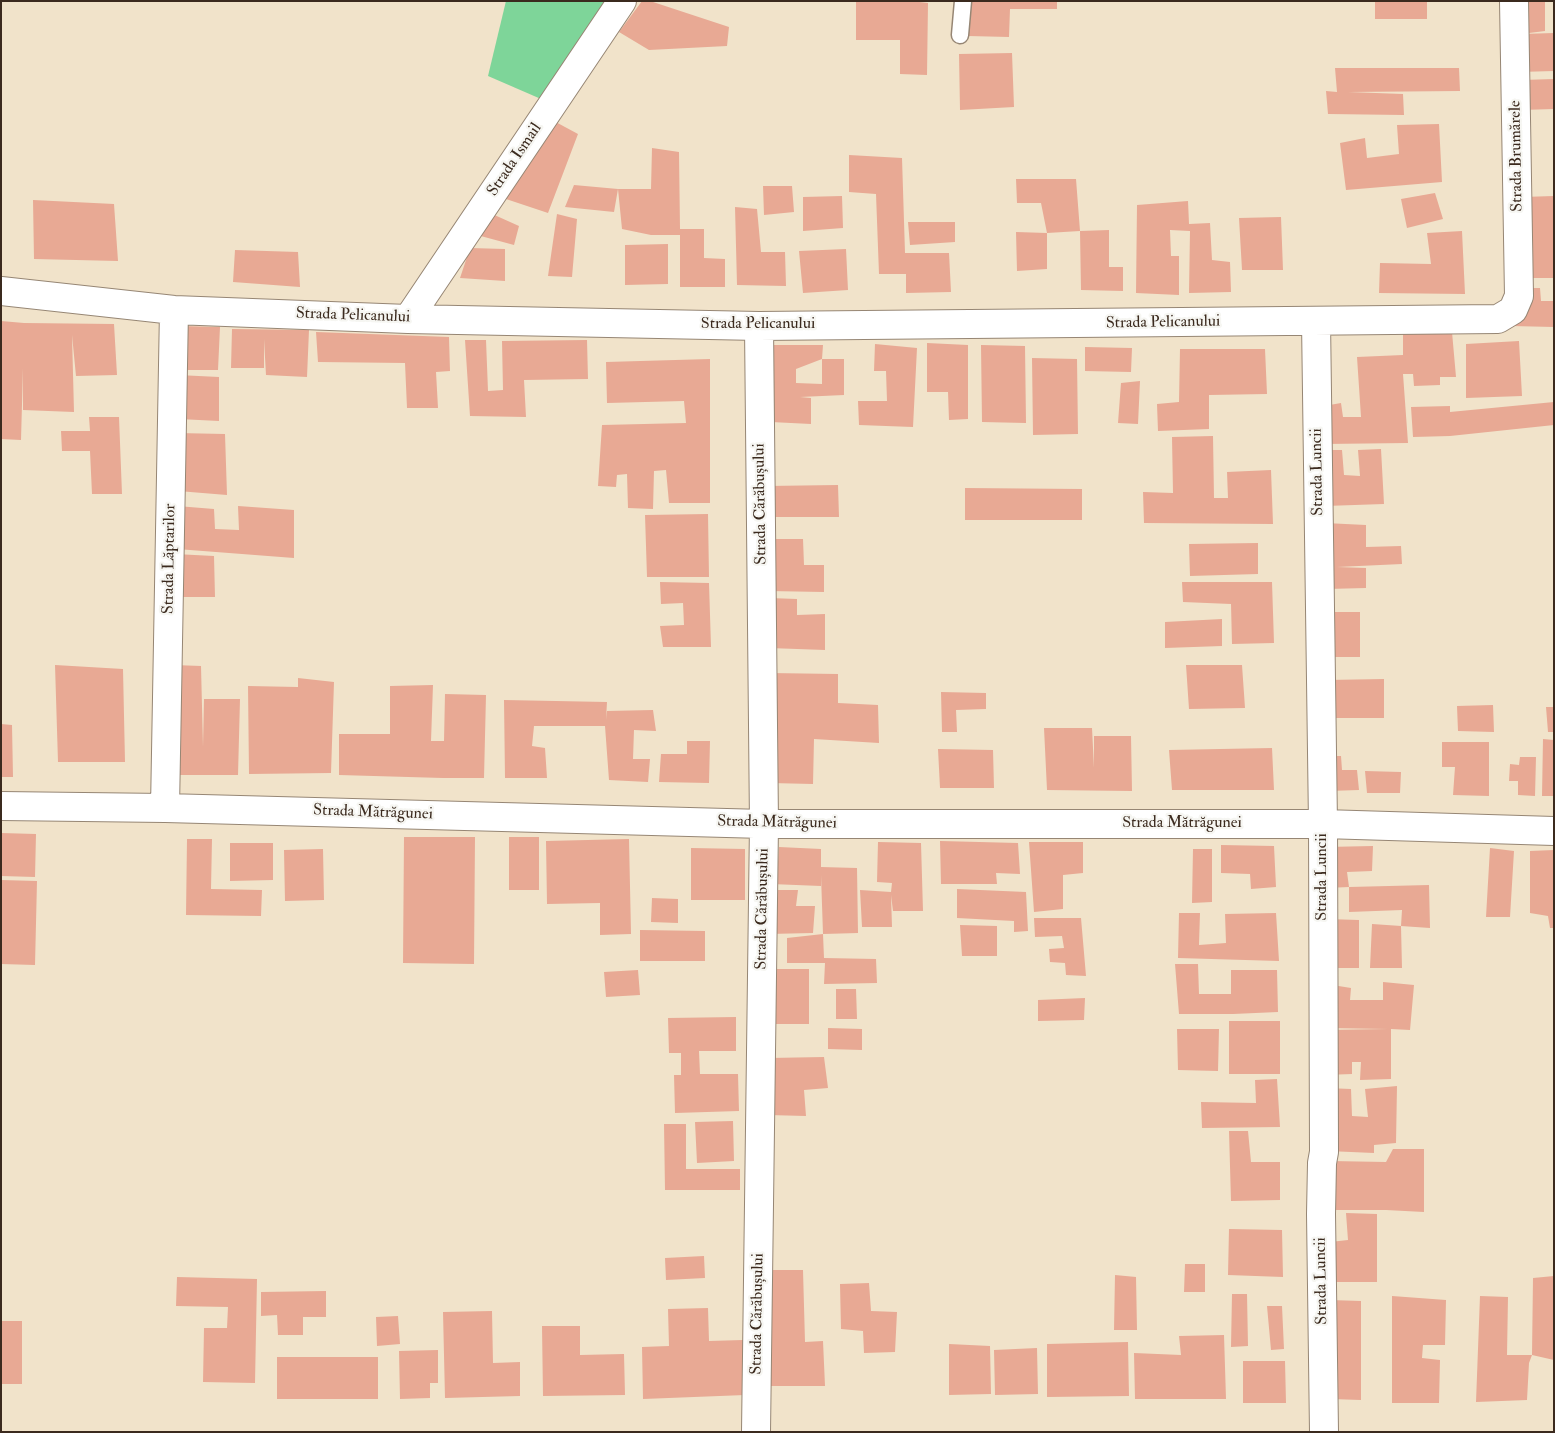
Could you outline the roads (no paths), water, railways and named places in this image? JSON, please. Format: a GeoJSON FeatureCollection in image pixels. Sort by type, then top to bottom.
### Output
{"type":"FeatureCollection","features":[{"type":"Feature","properties":{"kind":"street","name":"Strada Ismail"},"geometry":{"type":"LineString","coordinates":[[408,318],[622,1]]}},
{"type":"Feature","properties":{"kind":"street","name":"Strada Brumărele"},"geometry":{"type":"LineString","coordinates":[[1513,310],[1519,296],[1514,1]]}},
{"type":"Feature","properties":{"kind":"street","name":"Strada Pelicanului"},"geometry":{"type":"LineString","coordinates":[[1,291],[174,310],[408,318],[759,326],[1498,319],[1513,310]]}},
{"type":"Feature","properties":{"kind":"street","name":"Strada Lăptarilor"},"geometry":{"type":"LineString","coordinates":[[165,808],[174,310]]}},
{"type":"Feature","properties":{"kind":"street","name":"Strada Luncii"},"geometry":{"type":"LineString","coordinates":[[1316,321],[1323,824],[1324,1152],[1321,1214],[1324,1432]]}},
{"type":"Feature","properties":{"kind":"street","name":"Strada Cărăbușului"},"geometry":{"type":"LineString","coordinates":[[756,1432],[764,824],[759,326]]}},
{"type":"Feature","properties":{"kind":"street","name":"Strada Mătrăgunei"},"geometry":{"type":"LineString","coordinates":[[1,806],[165,808],[764,824],[1323,824],[1554,831]]}},
{"type":"Feature","properties":{"kind":"lane"},"geometry":{"type":"LineString","coordinates":[[960,36],[963,1]]}}]}
